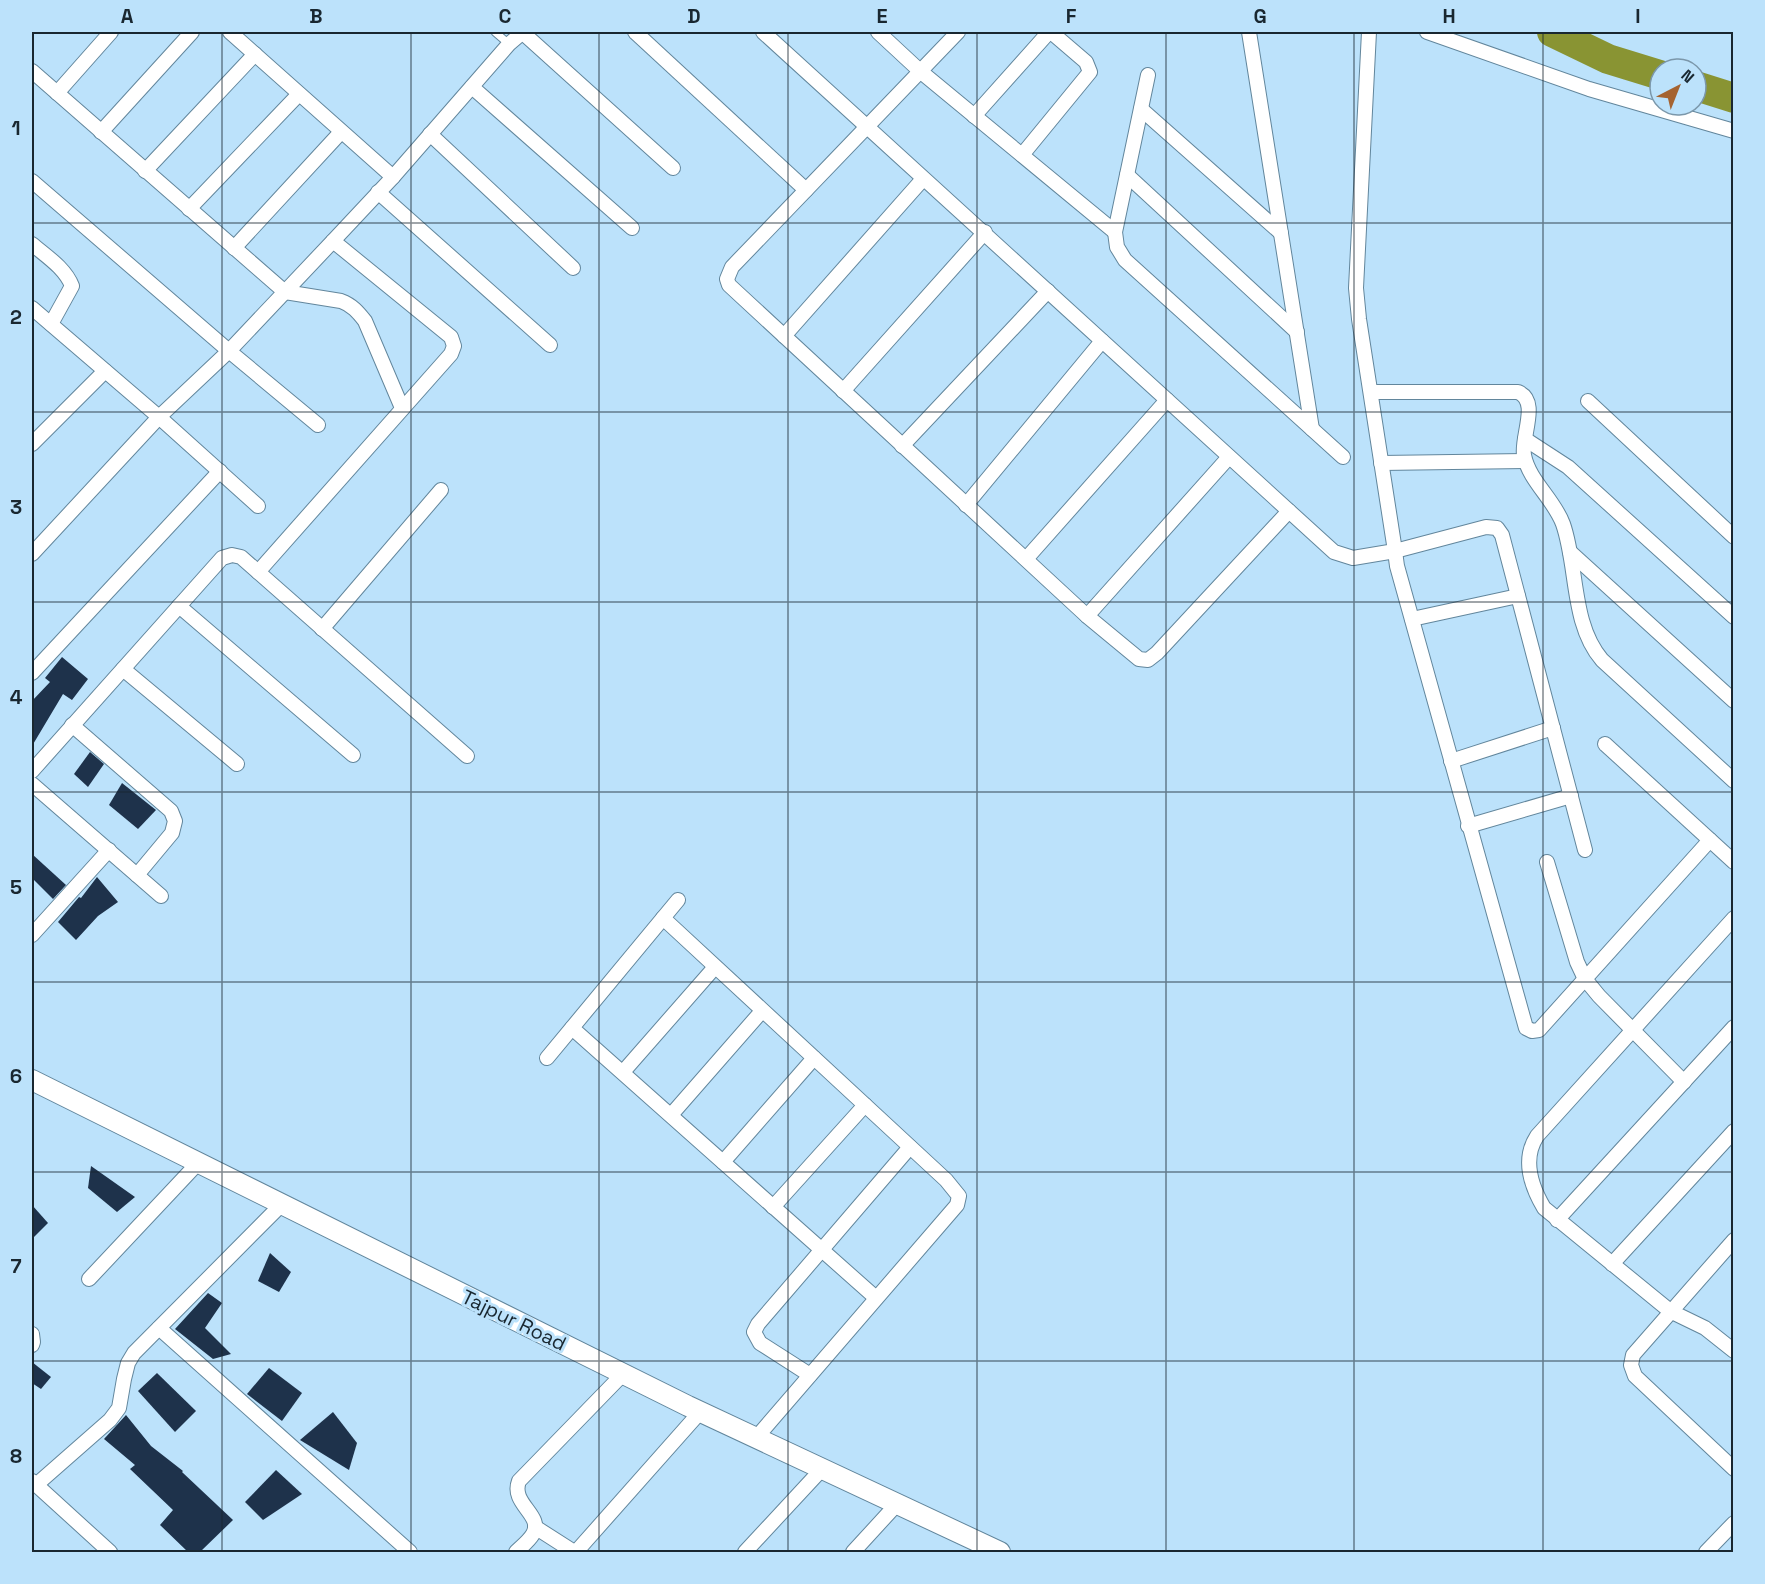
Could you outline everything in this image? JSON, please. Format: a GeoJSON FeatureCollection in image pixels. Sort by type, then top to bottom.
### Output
{"type":"FeatureCollection","features":[{"type":"Feature","properties":{"kind":"main road","name":"Tajpur Road"},"geometry":{"type":"LineString","coordinates":[[32,1080],[623,1374],[1000,1552]]}},
{"type":"Feature","properties":{"kind":"street"},"geometry":{"type":"LineString","coordinates":[[57,93],[111,32]]}},
{"type":"Feature","properties":{"kind":"street"},"geometry":{"type":"LineString","coordinates":[[101,132],[192,32]]}},
{"type":"Feature","properties":{"kind":"street"},"geometry":{"type":"LineString","coordinates":[[230,32],[393,177]]}},
{"type":"Feature","properties":{"kind":"street"},"geometry":{"type":"LineString","coordinates":[[32,554],[159,417],[229,351],[333,241],[522,32],[673,168]]}},
{"type":"Feature","properties":{"kind":"street"},"geometry":{"type":"LineString","coordinates":[[635,32],[806,190]]}},
{"type":"Feature","properties":{"kind":"street"},"geometry":{"type":"LineString","coordinates":[[762,32],[777,37],[866,127],[985,232],[1327,546],[1342,555],[1353,558],[1486,527],[1497,528],[1502,535],[1585,850]]}},
{"type":"Feature","properties":{"kind":"street"},"geometry":{"type":"LineString","coordinates":[[878,32],[920,71],[1115,232]]}},
{"type":"Feature","properties":{"kind":"street"},"geometry":{"type":"LineString","coordinates":[[958,32],[732,267],[727,279],[733,290],[1026,560],[1139,659],[1148,660],[1157,653],[1289,511]]}},
{"type":"Feature","properties":{"kind":"street"},"geometry":{"type":"LineString","coordinates":[[974,116],[1050,32],[1086,62],[1090,72],[1022,155]]}},
{"type":"Feature","properties":{"kind":"street"},"geometry":{"type":"LineString","coordinates":[[1249,32],[1312,429]]}},
{"type":"Feature","properties":{"kind":"street"},"geometry":{"type":"LineString","coordinates":[[1369,32],[1356,288],[1381,463],[1395,550],[1412,619],[1526,1028],[1532,1031],[1539,1030],[1710,840]]}},
{"type":"Feature","properties":{"kind":"street"},"geometry":{"type":"LineString","coordinates":[[1427,32],[1589,89],[1734,131]]}},
{"type":"Feature","properties":{"kind":"street"},"geometry":{"type":"LineString","coordinates":[[145,171],[255,54]]}},
{"type":"Feature","properties":{"kind":"street"},"geometry":{"type":"LineString","coordinates":[[32,71],[285,291],[350,304],[365,321],[402,408]]}},
{"type":"Feature","properties":{"kind":"street"},"geometry":{"type":"LineString","coordinates":[[1148,75],[1115,232],[1117,247],[1125,260],[1343,456]]}},
{"type":"Feature","properties":{"kind":"street"},"geometry":{"type":"LineString","coordinates":[[472,87],[632,228]]}},
{"type":"Feature","properties":{"kind":"street"},"geometry":{"type":"LineString","coordinates":[[189,209],[299,94]]}},
{"type":"Feature","properties":{"kind":"street"},"geometry":{"type":"LineString","coordinates":[[1141,109],[1281,233]]}},
{"type":"Feature","properties":{"kind":"street"},"geometry":{"type":"LineString","coordinates":[[234,248],[341,132]]}},
{"type":"Feature","properties":{"kind":"street"},"geometry":{"type":"LineString","coordinates":[[430,134],[573,268]]}},
{"type":"Feature","properties":{"kind":"street"},"geometry":{"type":"LineString","coordinates":[[1127,175],[1297,332]]}},
{"type":"Feature","properties":{"kind":"street"},"geometry":{"type":"LineString","coordinates":[[784,336],[923,179]]}},
{"type":"Feature","properties":{"kind":"street"},"geometry":{"type":"LineString","coordinates":[[32,181],[318,425]]}},
{"type":"Feature","properties":{"kind":"street"},"geometry":{"type":"LineString","coordinates":[[378,192],[550,345]]}},
{"type":"Feature","properties":{"kind":"street"},"geometry":{"type":"LineString","coordinates":[[843,391],[985,232]]}},
{"type":"Feature","properties":{"kind":"street"},"geometry":{"type":"LineString","coordinates":[[258,573],[451,354],[454,345],[452,337],[333,241]]}},
{"type":"Feature","properties":{"kind":"street"},"geometry":{"type":"LineString","coordinates":[[32,244],[69,278],[72,286],[51,324]]}},
{"type":"Feature","properties":{"kind":"street"},"geometry":{"type":"LineString","coordinates":[[902,446],[1048,291]]}},
{"type":"Feature","properties":{"kind":"street"},"geometry":{"type":"LineString","coordinates":[[32,308],[258,506]]}},
{"type":"Feature","properties":{"kind":"street"},"geometry":{"type":"LineString","coordinates":[[966,505],[1102,340]]}},
{"type":"Feature","properties":{"kind":"street"},"geometry":{"type":"LineString","coordinates":[[32,444],[105,371]]}},
{"type":"Feature","properties":{"kind":"street"},"geometry":{"type":"LineString","coordinates":[[1371,392],[1518,392],[1525,395],[1530,403],[1523,449],[1525,461],[1563,524],[1583,623],[1592,648],[1602,660],[1734,781]]}},
{"type":"Feature","properties":{"kind":"street"},"geometry":{"type":"LineString","coordinates":[[1026,560],[1167,400]]}},
{"type":"Feature","properties":{"kind":"street"},"geometry":{"type":"LineString","coordinates":[[1588,401],[1734,537]]}},
{"type":"Feature","properties":{"kind":"street"},"geometry":{"type":"LineString","coordinates":[[1525,439],[1568,467],[1734,617]]}},
{"type":"Feature","properties":{"kind":"street"},"geometry":{"type":"LineString","coordinates":[[1087,615],[1229,457]]}},
{"type":"Feature","properties":{"kind":"street"},"geometry":{"type":"LineString","coordinates":[[1381,463],[1525,461]]}},
{"type":"Feature","properties":{"kind":"street"},"geometry":{"type":"LineString","coordinates":[[32,673],[220,471]]}},
{"type":"Feature","properties":{"kind":"street"},"geometry":{"type":"LineString","coordinates":[[322,629],[441,490]]}},
{"type":"Feature","properties":{"kind":"street"},"geometry":{"type":"LineString","coordinates":[[1570,552],[1734,701]]}},
{"type":"Feature","properties":{"kind":"street"},"geometry":{"type":"LineString","coordinates":[[32,771],[222,558],[231,555],[240,557],[467,756]]}},
{"type":"Feature","properties":{"kind":"street"},"geometry":{"type":"LineString","coordinates":[[1412,619],[1518,596]]}},
{"type":"Feature","properties":{"kind":"street"},"geometry":{"type":"LineString","coordinates":[[179,606],[353,755]]}},
{"type":"Feature","properties":{"kind":"street"},"geometry":{"type":"LineString","coordinates":[[123,669],[237,764]]}},
{"type":"Feature","properties":{"kind":"street"},"geometry":{"type":"LineString","coordinates":[[72,725],[171,811],[176,821],[172,832],[137,875]]}},
{"type":"Feature","properties":{"kind":"street"},"geometry":{"type":"LineString","coordinates":[[1450,761],[1553,728]]}},
{"type":"Feature","properties":{"kind":"street"},"geometry":{"type":"LineString","coordinates":[[1605,744],[1734,861]]}},
{"type":"Feature","properties":{"kind":"street"},"geometry":{"type":"LineString","coordinates":[[32,784],[161,896]]}},
{"type":"Feature","properties":{"kind":"street"},"geometry":{"type":"LineString","coordinates":[[1468,826],[1570,796]]}},
{"type":"Feature","properties":{"kind":"street"},"geometry":{"type":"LineString","coordinates":[[32,935],[109,850]]}},
{"type":"Feature","properties":{"kind":"street"},"geometry":{"type":"LineString","coordinates":[[1547,862],[1577,962],[1585,979],[1684,1082]]}},
{"type":"Feature","properties":{"kind":"street"},"geometry":{"type":"LineString","coordinates":[[547,1058],[678,900]]}},
{"type":"Feature","properties":{"kind":"street"},"geometry":{"type":"LineString","coordinates":[[663,918],[946,1180],[959,1196],[957,1205],[756,1438]]}},
{"type":"Feature","properties":{"kind":"street"},"geometry":{"type":"LineString","coordinates":[[1734,918],[1537,1136],[1530,1146],[1528,1157],[1537,1196],[1544,1208],[1670,1311],[1705,1328],[1734,1351]]}},
{"type":"Feature","properties":{"kind":"street"},"geometry":{"type":"LineString","coordinates":[[623,1072],[715,967]]}},
{"type":"Feature","properties":{"kind":"street"},"geometry":{"type":"LineString","coordinates":[[670,1115],[762,1011]]}},
{"type":"Feature","properties":{"kind":"street"},"geometry":{"type":"LineString","coordinates":[[1557,1220],[1734,1027]]}},
{"type":"Feature","properties":{"kind":"street"},"geometry":{"type":"LineString","coordinates":[[572,1028],[876,1298]]}},
{"type":"Feature","properties":{"kind":"street"},"geometry":{"type":"LineString","coordinates":[[723,1162],[814,1058]]}},
{"type":"Feature","properties":{"kind":"street"},"geometry":{"type":"LineString","coordinates":[[773,1207],[865,1105]]}},
{"type":"Feature","properties":{"kind":"street"},"geometry":{"type":"LineString","coordinates":[[1612,1264],[1734,1131]]}},
{"type":"Feature","properties":{"kind":"street"},"geometry":{"type":"LineString","coordinates":[[810,1375],[760,1343],[754,1332],[758,1324],[910,1147]]}},
{"type":"Feature","properties":{"kind":"street"},"geometry":{"type":"LineString","coordinates":[[89,1279],[198,1163]]}},
{"type":"Feature","properties":{"kind":"street"},"geometry":{"type":"LineString","coordinates":[[102,1550],[34,1483],[110,1420],[119,1408],[128,1363],[134,1353],[282,1204]]}},
{"type":"Feature","properties":{"kind":"street"},"geometry":{"type":"LineString","coordinates":[[1734,1240],[1633,1355],[1631,1365],[1635,1376],[1734,1469]]}},
{"type":"Feature","properties":{"kind":"street"},"geometry":{"type":"LineString","coordinates":[[159,1328],[410,1552]]}},
{"type":"Feature","properties":{"kind":"street"},"geometry":{"type":"LineString","coordinates":[[32,1334],[32,1345]]}},
{"type":"Feature","properties":{"kind":"street"},"geometry":{"type":"LineString","coordinates":[[516,1552],[533,1534],[535,1527],[533,1518],[518,1498],[516,1488],[519,1481],[623,1374]]}},
{"type":"Feature","properties":{"kind":"street"},"geometry":{"type":"LineString","coordinates":[[535,1527],[575,1552],[701,1412]]}},
{"type":"Feature","properties":{"kind":"street"},"geometry":{"type":"LineString","coordinates":[[746,1552],[822,1469]]}},
{"type":"Feature","properties":{"kind":"street"},"geometry":{"type":"LineString","coordinates":[[853,1552],[897,1504]]}},
{"type":"Feature","properties":{"kind":"street"},"geometry":{"type":"LineString","coordinates":[[1706,1552],[1734,1523]]}},
{"type":"Feature","properties":{"kind":"lane"},"geometry":{"type":"LineString","coordinates":[[495,32],[509,44]]}},
{"type":"Feature","properties":{"kind":"building"},"geometry":{"type":"Polygon","coordinates":[[[62,657],[88,679],[72,700],[63,694],[32,746],[32,701],[50,682],[45,678],[62,657]]]}},
{"type":"Feature","properties":{"kind":"building"},"geometry":{"type":"Polygon","coordinates":[[[90,752],[104,764],[88,787],[74,774],[90,752]]]}},
{"type":"Feature","properties":{"kind":"building"},"geometry":{"type":"Polygon","coordinates":[[[122,783],[156,810],[138,829],[109,805],[122,783]]]}},
{"type":"Feature","properties":{"kind":"building"},"geometry":{"type":"Polygon","coordinates":[[[32,854],[66,885],[53,899],[32,878],[32,854]]]}},
{"type":"Feature","properties":{"kind":"building"},"geometry":{"type":"Polygon","coordinates":[[[97,877],[118,902],[98,916],[76,940],[58,922],[97,877]]]}},
{"type":"Feature","properties":{"kind":"building"},"geometry":{"type":"Polygon","coordinates":[[[91,1166],[135,1197],[117,1212],[88,1188],[91,1166]]]}},
{"type":"Feature","properties":{"kind":"building"},"geometry":{"type":"Polygon","coordinates":[[[32,1205],[48,1223],[32,1239],[32,1205]]]}},
{"type":"Feature","properties":{"kind":"building"},"geometry":{"type":"Polygon","coordinates":[[[270,1253],[291,1272],[279,1292],[258,1281],[270,1253]]]}},
{"type":"Feature","properties":{"kind":"building"},"geometry":{"type":"Polygon","coordinates":[[[208,1293],[222,1303],[205,1328],[231,1354],[213,1359],[175,1329],[208,1293]]]}},
{"type":"Feature","properties":{"kind":"building"},"geometry":{"type":"Polygon","coordinates":[[[32,1362],[51,1377],[41,1389],[32,1383],[32,1362]]]}},
{"type":"Feature","properties":{"kind":"building"},"geometry":{"type":"Polygon","coordinates":[[[269,1368],[302,1393],[282,1421],[247,1394],[269,1368]]]}},
{"type":"Feature","properties":{"kind":"building"},"geometry":{"type":"Polygon","coordinates":[[[157,1373],[196,1411],[175,1432],[138,1391],[157,1373]]]}},
{"type":"Feature","properties":{"kind":"building"},"geometry":{"type":"Polygon","coordinates":[[[333,1412],[357,1443],[349,1470],[300,1440],[333,1412]]]}},
{"type":"Feature","properties":{"kind":"building"},"geometry":{"type":"Polygon","coordinates":[[[126,1415],[151,1446],[183,1471],[233,1520],[200,1552],[188,1552],[160,1525],[173,1510],[130,1469],[135,1465],[104,1439],[126,1415]]]}},
{"type":"Feature","properties":{"kind":"building"},"geometry":{"type":"Polygon","coordinates":[[[276,1470],[302,1494],[263,1520],[245,1502],[276,1470]]]}},
{"type":"Feature","properties":{"kind":"waterway"},"geometry":{"type":"LineString","coordinates":[[1552,32],[1608,59],[1648,71]]}},
{"type":"Feature","properties":{"kind":"waterway"},"geometry":{"type":"LineString","coordinates":[[1708,90],[1734,98]]}}]}
